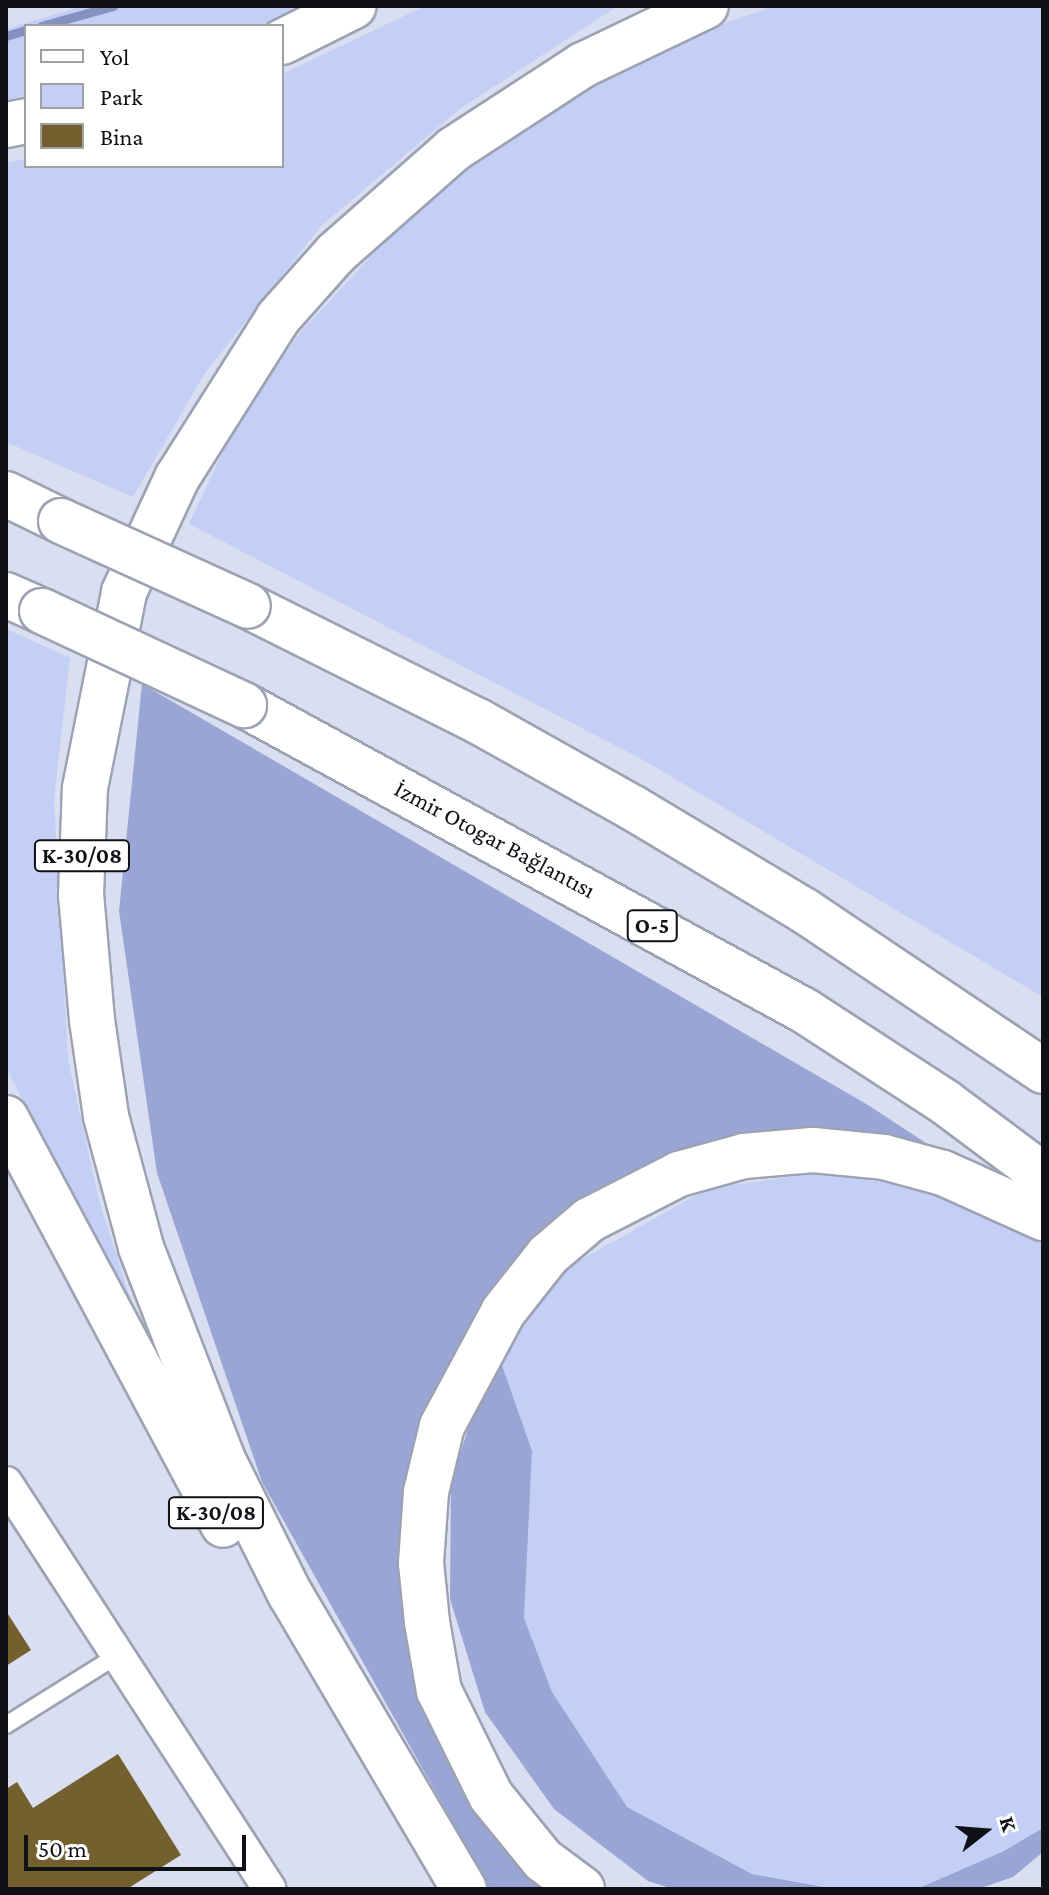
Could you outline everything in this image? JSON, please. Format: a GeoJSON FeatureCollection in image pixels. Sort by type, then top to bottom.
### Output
{"type":"FeatureCollection","features":[{"type":"Feature","properties":{"kind":"highway"},"geometry":{"type":"LineString","coordinates":[[284,41],[354,6]]}},
{"type":"Feature","properties":{"kind":"highway","name":"K-30/08"},"geometry":{"type":"LineString","coordinates":[[464,1889],[283,1581],[223,1460],[141,1247],[106,1116],[92,1020],[81,895],[85,788],[124,592],[177,478],[278,318],[336,253],[454,149],[583,65],[706,6]]}},
{"type":"Feature","properties":{"kind":"highway"},"geometry":{"type":"LineString","coordinates":[[6,494],[248,606],[478,721],[633,808],[805,911],[1043,1071]]}},
{"type":"Feature","properties":{"kind":"highway","name":"İzmir Otogar Bağlantısı"},"geometry":{"type":"LineString","coordinates":[[24,603],[244,705],[805,1011],[945,1102],[1043,1175]]}},
{"type":"Feature","properties":{"kind":"highway","name":"K-30/08"},"geometry":{"type":"LineString","coordinates":[[6,1118],[245,1566],[457,1889]]}},
{"type":"Feature","properties":{"kind":"highway"},"geometry":{"type":"LineString","coordinates":[[582,1889],[543,1860],[483,1782],[439,1691],[427,1622],[421,1563],[426,1492],[436,1452],[467,1371],[503,1312],[548,1255],[589,1220],[679,1174],[744,1156],[813,1150],[884,1157],[943,1173],[1043,1218]]}},
{"type":"Feature","properties":{"kind":"street"},"geometry":{"type":"LineString","coordinates":[[6,1483],[270,1889]]}},
{"type":"Feature","properties":{"kind":"lane"},"geometry":{"type":"LineString","coordinates":[[6,1725],[118,1655]]}},
{"type":"Feature","properties":{"kind":"green space"},"geometry":{"type":"Polygon","coordinates":[[[83,6],[305,6],[263,24],[24,24],[24,96],[6,100],[6,29],[83,6]]]}},
{"type":"Feature","properties":{"kind":"green space"},"geometry":{"type":"Polygon","coordinates":[[[425,6],[618,6],[461,108],[322,225],[205,373],[133,497],[6,442],[6,163],[24,159],[24,168],[284,168],[284,73],[425,6]]]}},
{"type":"Feature","properties":{"kind":"green space"},"geometry":{"type":"Polygon","coordinates":[[[776,6],[1043,6],[1043,997],[645,761],[189,524],[238,420],[300,333],[411,213],[505,139],[589,87],[728,22],[776,6]]]}},
{"type":"Feature","properties":{"kind":"green space"},"geometry":{"type":"Polygon","coordinates":[[[6,629],[70,658],[54,799],[68,1059],[98,1197],[137,1320],[6,1068],[6,629]]]}},
{"type":"Feature","properties":{"kind":"green space"},"geometry":{"type":"Polygon","coordinates":[[[818,1173],[909,1178],[1043,1231],[1043,1828],[1002,1852],[917,1889],[834,1889],[752,1874],[627,1807],[552,1692],[524,1618],[532,1451],[498,1354],[557,1273],[709,1188],[818,1173]]]}},
{"type":"Feature","properties":{"kind":"shaded area"},"geometry":{"type":"Polygon","coordinates":[[[142,684],[868,1105],[929,1145],[778,1134],[487,1302],[407,1594],[543,1889],[490,1889],[262,1482],[157,1173],[119,911],[142,684]]]}},
{"type":"Feature","properties":{"kind":"shaded area"},"geometry":{"type":"Polygon","coordinates":[[[498,1354],[532,1451],[524,1618],[552,1692],[627,1807],[752,1874],[834,1889],[673,1889],[648,1881],[554,1809],[485,1712],[450,1599],[451,1481],[488,1369],[498,1354]]]}},
{"type":"Feature","properties":{"kind":"shaded area"},"geometry":{"type":"Polygon","coordinates":[[[1043,1828],[1043,1852],[1013,1877],[978,1889],[917,1889],[1002,1852],[1043,1828]]]}},
{"type":"Feature","properties":{"kind":"building"},"geometry":{"type":"Polygon","coordinates":[[[6,1611],[31,1650],[6,1666],[6,1611]]]}},
{"type":"Feature","properties":{"kind":"building"},"geometry":{"type":"Polygon","coordinates":[[[118,1754],[181,1855],[127,1889],[6,1889],[6,1789],[17,1782],[33,1808],[118,1754]]]}},
{"type":"Feature","properties":{"kind":"waterway"},"geometry":{"type":"LineString","coordinates":[[48,24],[113,6]]}},
{"type":"Feature","properties":{"kind":"waterway"},"geometry":{"type":"LineString","coordinates":[[6,36],[24,31]]}}]}
